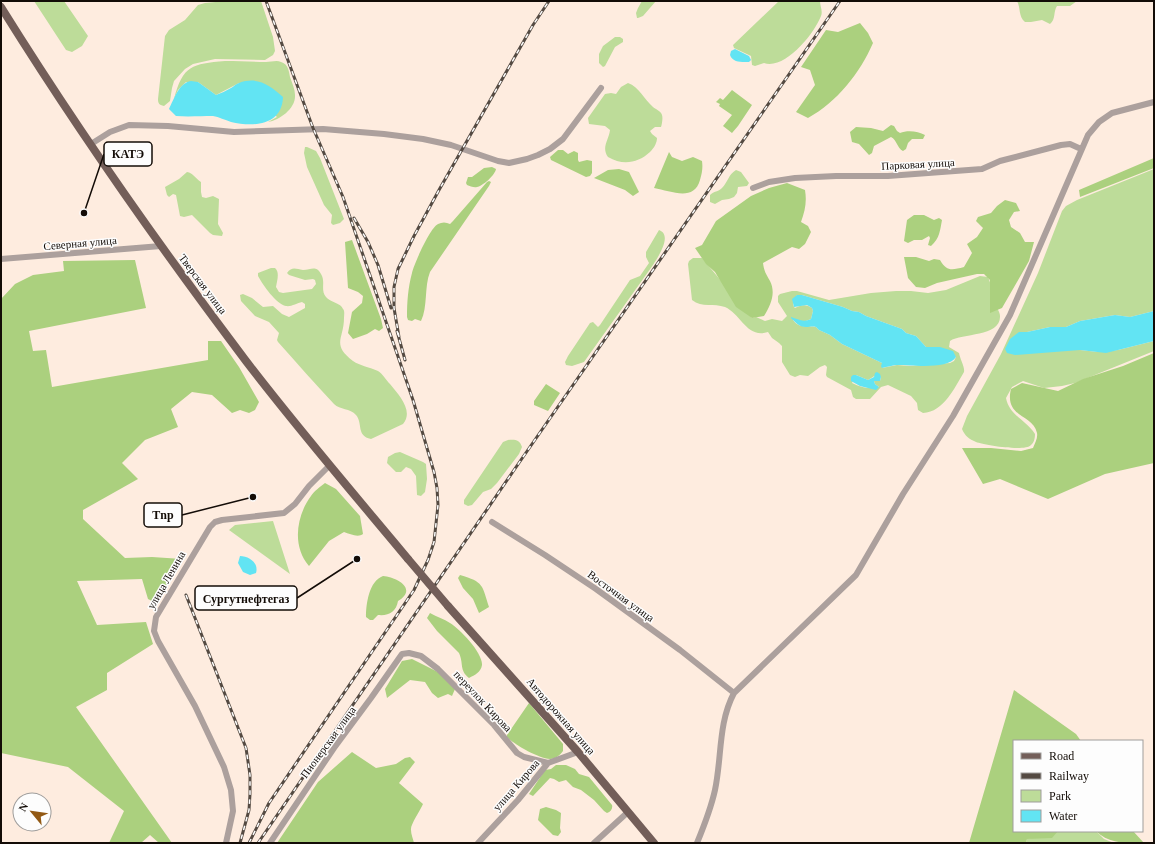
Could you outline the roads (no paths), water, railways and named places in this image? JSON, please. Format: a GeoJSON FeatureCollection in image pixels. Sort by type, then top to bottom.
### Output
{"type":"FeatureCollection","features":[{"type":"Feature","properties":{"kind":"main road","name":"Тверская улица"},"geometry":{"type":"LineString","coordinates":[[1,7],[91,144],[161,246],[247,362],[330,466],[408,559]]}},
{"type":"Feature","properties":{"kind":"main road","name":"Автодорожная улица"},"geometry":{"type":"LineString","coordinates":[[408,559],[578,752],[654,843]]}},
{"type":"Feature","properties":{"kind":"street"},"geometry":{"type":"LineString","coordinates":[[91,144],[110,132],[129,125],[168,126],[234,132],[323,129],[423,139],[452,145],[498,161],[509,163],[527,159],[550,149],[562,139],[601,88]]}},
{"type":"Feature","properties":{"kind":"street"},"geometry":{"type":"LineString","coordinates":[[697,843],[715,790],[722,730],[726,712],[734,693],[856,575],[903,494],[953,416],[1010,315],[1088,135],[1099,122],[1112,112],[1154,102]]}},
{"type":"Feature","properties":{"kind":"street","name":"Парковая улица"},"geometry":{"type":"LineString","coordinates":[[753,188],[769,182],[795,178],[888,176],[982,170],[1000,161],[1061,145],[1070,144],[1081,149]]}},
{"type":"Feature","properties":{"kind":"street","name":"Северная улица"},"geometry":{"type":"LineString","coordinates":[[1,259],[161,246]]}},
{"type":"Feature","properties":{"kind":"street","name":"улица Ленина"},"geometry":{"type":"LineString","coordinates":[[226,843],[233,811],[231,790],[224,768],[195,706],[158,641],[154,631],[156,617],[210,527],[215,522],[284,514],[295,504],[308,486],[330,466]]}},
{"type":"Feature","properties":{"kind":"street","name":"Восточная улица"},"geometry":{"type":"LineString","coordinates":[[492,522],[596,589],[680,650],[734,693]]}},
{"type":"Feature","properties":{"kind":"street","name":"переулок Кирова"},"geometry":{"type":"LineString","coordinates":[[402,654],[409,653],[420,656],[438,669],[494,725],[517,753],[524,757],[548,763]]}},
{"type":"Feature","properties":{"kind":"street","name":"Пионерская улица"},"geometry":{"type":"LineString","coordinates":[[270,843],[334,748],[402,654]]}},
{"type":"Feature","properties":{"kind":"street","name":"улица Кирова"},"geometry":{"type":"LineString","coordinates":[[478,843],[518,800],[548,763],[578,752]]}},
{"type":"Feature","properties":{"kind":"street"},"geometry":{"type":"LineString","coordinates":[[594,843],[628,812]]}},
{"type":"Feature","properties":{"kind":"water"},"geometry":{"type":"Polygon","coordinates":[[[735,49],[749,56],[751,60],[749,62],[738,62],[731,58],[731,51],[735,49]]]}},
{"type":"Feature","properties":{"kind":"water"},"geometry":{"type":"Polygon","coordinates":[[[246,81],[257,81],[268,85],[283,97],[281,107],[278,114],[272,119],[257,124],[240,124],[213,116],[176,116],[169,109],[180,88],[187,82],[198,82],[216,95],[239,83],[246,81]]]}},
{"type":"Feature","properties":{"kind":"water"},"geometry":{"type":"Polygon","coordinates":[[[797,295],[802,295],[859,312],[916,336],[926,347],[940,347],[953,351],[956,357],[946,364],[929,366],[896,365],[882,368],[882,363],[842,344],[816,327],[804,327],[796,323],[791,317],[805,321],[811,319],[813,311],[812,308],[807,305],[794,307],[792,299],[797,295]]]}},
{"type":"Feature","properties":{"kind":"water"},"geometry":{"type":"Polygon","coordinates":[[[1154,311],[1154,341],[1106,353],[1080,350],[1015,355],[1007,353],[1005,349],[1010,339],[1019,332],[1027,332],[1050,327],[1066,327],[1080,321],[1115,315],[1130,317],[1154,311]]]}},
{"type":"Feature","properties":{"kind":"water"},"geometry":{"type":"Polygon","coordinates":[[[877,372],[881,377],[880,381],[874,381],[879,387],[876,390],[860,386],[851,381],[851,377],[853,375],[868,380],[874,377],[875,373],[877,372]]]}},
{"type":"Feature","properties":{"kind":"water"},"geometry":{"type":"Polygon","coordinates":[[[240,556],[247,557],[255,563],[257,569],[256,573],[250,575],[243,572],[238,563],[240,556]]]}},
{"type":"Feature","properties":{"kind":"railway"},"geometry":{"type":"LineString","coordinates":[[249,843],[269,803],[414,590],[428,560],[434,542],[438,505],[434,472],[413,400],[343,197],[313,128],[266,1]]}},
{"type":"Feature","properties":{"kind":"railway"},"geometry":{"type":"LineString","coordinates":[[399,337],[394,308],[394,287],[398,269],[439,190],[533,25],[549,1]]}},
{"type":"Feature","properties":{"kind":"railway"},"geometry":{"type":"LineString","coordinates":[[258,843],[523,457],[840,1]]}},
{"type":"Feature","properties":{"kind":"railway"},"geometry":{"type":"LineString","coordinates":[[354,218],[368,242],[378,265],[391,308]]}},
{"type":"Feature","properties":{"kind":"railway"},"geometry":{"type":"LineString","coordinates":[[397,331],[405,360]]}},
{"type":"Feature","properties":{"kind":"railway"},"geometry":{"type":"LineString","coordinates":[[186,595],[246,748],[250,775],[249,810],[240,843]]}},
{"type":"Feature","properties":{"kind":"place","name":"КАТЭ"},"geometry":{"type":"Point","coordinates":[84,213]}},
{"type":"Feature","properties":{"kind":"place","name":"Tnp"},"geometry":{"type":"Point","coordinates":[253,497]}},
{"type":"Feature","properties":{"kind":"place","name":"Сургутнефтегаз"},"geometry":{"type":"Point","coordinates":[357,559]}}]}
